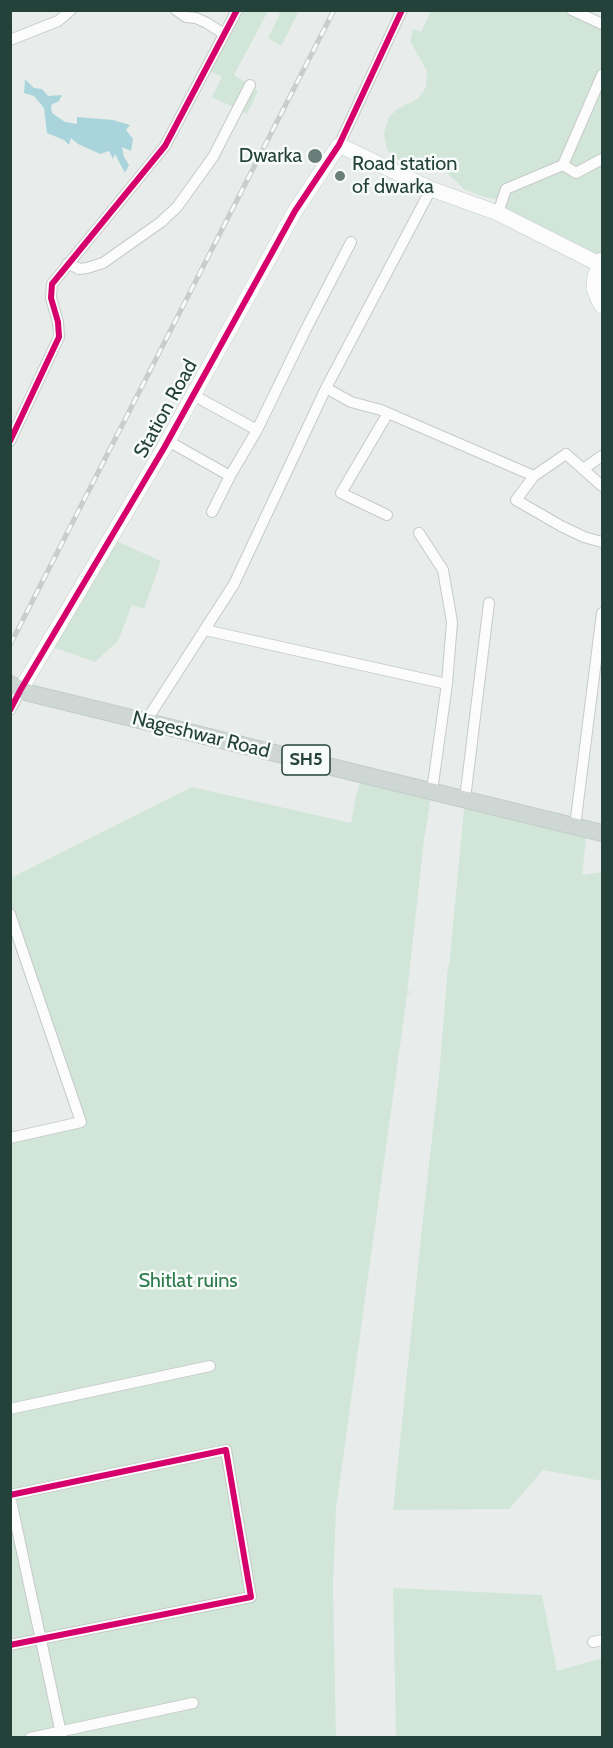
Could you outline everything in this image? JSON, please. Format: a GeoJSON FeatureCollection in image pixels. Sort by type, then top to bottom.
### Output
{"type":"FeatureCollection","features":[{"type":"Feature","properties":{"kind":"main road","name":"Nageshwar Road"},"geometry":{"type":"LineString","coordinates":[[16,687],[29,693],[603,832]]}},
{"type":"Feature","properties":{"kind":"street"},"geometry":{"type":"LineString","coordinates":[[10,40],[58,21],[71,10]]}},
{"type":"Feature","properties":{"kind":"street"},"geometry":{"type":"LineString","coordinates":[[176,10],[186,17],[207,23],[224,34]]}},
{"type":"Feature","properties":{"kind":"street"},"geometry":{"type":"LineString","coordinates":[[10,441],[59,337],[58,321],[51,298],[52,284],[165,146],[237,10]]}},
{"type":"Feature","properties":{"kind":"street"},"geometry":{"type":"LineString","coordinates":[[402,10],[344,148],[430,189],[498,213],[601,262],[595,276],[594,288],[603,306]]}},
{"type":"Feature","properties":{"kind":"street"},"geometry":{"type":"LineString","coordinates":[[572,10],[603,24]]}},
{"type":"Feature","properties":{"kind":"street"},"geometry":{"type":"LineString","coordinates":[[498,213],[506,189],[563,165],[603,75]]}},
{"type":"Feature","properties":{"kind":"street"},"geometry":{"type":"LineString","coordinates":[[68,263],[79,269],[103,262],[161,222],[177,207],[213,157],[250,85]]}},
{"type":"Feature","properties":{"kind":"street","name":"Station Road"},"geometry":{"type":"LineString","coordinates":[[16,687],[168,441],[295,211],[344,148]]}},
{"type":"Feature","properties":{"kind":"street"},"geometry":{"type":"LineString","coordinates":[[563,165],[576,173],[603,159]]}},
{"type":"Feature","properties":{"kind":"street"},"geometry":{"type":"LineString","coordinates":[[146,721],[234,584],[326,388],[430,189]]}},
{"type":"Feature","properties":{"kind":"street"},"geometry":{"type":"LineString","coordinates":[[212,512],[257,430],[351,242]]}},
{"type":"Feature","properties":{"kind":"street"},"geometry":{"type":"LineString","coordinates":[[326,388],[351,402],[388,413],[534,476]]}},
{"type":"Feature","properties":{"kind":"street"},"geometry":{"type":"LineString","coordinates":[[193,395],[257,430]]}},
{"type":"Feature","properties":{"kind":"street"},"geometry":{"type":"LineString","coordinates":[[387,515],[341,493],[388,413]]}},
{"type":"Feature","properties":{"kind":"street"},"geometry":{"type":"LineString","coordinates":[[168,441],[230,476]]}},
{"type":"Feature","properties":{"kind":"street"},"geometry":{"type":"LineString","coordinates":[[603,486],[566,454],[534,476],[516,501],[584,537],[603,542]]}},
{"type":"Feature","properties":{"kind":"street"},"geometry":{"type":"LineString","coordinates":[[584,469],[603,456]]}},
{"type":"Feature","properties":{"kind":"street"},"geometry":{"type":"LineString","coordinates":[[419,533],[443,570],[452,622],[447,684],[432,791]]}},
{"type":"Feature","properties":{"kind":"street"},"geometry":{"type":"LineString","coordinates":[[465,799],[489,603]]}},
{"type":"Feature","properties":{"kind":"street"},"geometry":{"type":"LineString","coordinates":[[575,826],[603,613]]}},
{"type":"Feature","properties":{"kind":"street"},"geometry":{"type":"LineString","coordinates":[[205,630],[447,684]]}},
{"type":"Feature","properties":{"kind":"street"},"geometry":{"type":"LineString","coordinates":[[10,710],[16,687]]}},
{"type":"Feature","properties":{"kind":"street"},"geometry":{"type":"LineString","coordinates":[[10,914],[81,1122],[10,1138]]}},
{"type":"Feature","properties":{"kind":"street"},"geometry":{"type":"LineString","coordinates":[[10,1409],[210,1365]]}},
{"type":"Feature","properties":{"kind":"street"},"geometry":{"type":"LineString","coordinates":[[10,1645],[41,1639],[251,1598],[226,1450],[10,1495],[41,1639],[62,1734]]}},
{"type":"Feature","properties":{"kind":"street"},"geometry":{"type":"LineString","coordinates":[[30,1737],[62,1734],[193,1703]]}},
{"type":"Feature","properties":{"kind":"green space"},"geometry":{"type":"Polygon","coordinates":[[[237,11],[268,11],[234,75],[258,91],[247,114],[212,97],[222,76],[205,70],[237,11]]]}},
{"type":"Feature","properties":{"kind":"green space"},"geometry":{"type":"Polygon","coordinates":[[[275,11],[299,11],[281,46],[268,38],[280,14],[275,11]]]}},
{"type":"Feature","properties":{"kind":"green space"},"geometry":{"type":"Polygon","coordinates":[[[431,11],[572,11],[602,24],[602,260],[498,213],[502,200],[484,197],[464,189],[433,160],[424,158],[409,164],[398,160],[387,150],[384,133],[389,117],[397,109],[418,99],[426,87],[427,71],[410,41],[413,29],[421,32],[431,11]]]}},
{"type":"Feature","properties":{"kind":"green space"},"geometry":{"type":"Polygon","coordinates":[[[110,538],[161,561],[144,609],[132,605],[118,641],[95,662],[47,645],[110,538]]]}},
{"type":"Feature","properties":{"kind":"green space","name":"Shitlat ruins"},"geometry":{"type":"Polygon","coordinates":[[[363,774],[432,791],[424,840],[407,994],[432,978],[407,995],[336,1509],[333,1586],[336,1737],[11,1738],[11,1135],[80,1122],[11,914],[11,878],[192,787],[351,823],[363,774]]]}},
{"type":"Feature","properties":{"kind":"green space"},"geometry":{"type":"Polygon","coordinates":[[[465,799],[587,829],[582,875],[602,872],[602,1481],[543,1470],[509,1509],[393,1510],[439,1076],[465,799]]]}},
{"type":"Feature","properties":{"kind":"green space"},"geometry":{"type":"Polygon","coordinates":[[[393,1588],[542,1595],[557,1671],[602,1658],[602,1737],[396,1737],[393,1588]]]}},
{"type":"Feature","properties":{"kind":"water"},"geometry":{"type":"Polygon","coordinates":[[[25,79],[34,88],[42,89],[48,96],[62,95],[59,101],[51,105],[52,113],[65,122],[77,124],[77,117],[113,120],[130,125],[126,130],[133,139],[131,151],[122,147],[129,165],[125,173],[115,154],[113,159],[109,151],[100,154],[78,144],[71,138],[69,145],[64,140],[47,133],[44,108],[34,96],[24,93],[25,79]]]}},
{"type":"Feature","properties":{"kind":"railway"},"geometry":{"type":"LineString","coordinates":[[10,645],[334,10]]}},
{"type":"Feature","properties":{"kind":"cycle path"},"geometry":{"type":"LineString","coordinates":[[10,441],[59,337],[58,322],[51,298],[52,284],[165,146],[237,10]]}},
{"type":"Feature","properties":{"kind":"cycle path"},"geometry":{"type":"LineString","coordinates":[[10,710],[164,448],[295,211],[339,145],[402,10]]}},
{"type":"Feature","properties":{"kind":"cycle path"},"geometry":{"type":"LineString","coordinates":[[10,1495],[226,1450],[251,1597],[10,1645]]}},
{"type":"Feature","properties":{"kind":"place","name":"Dwarka"},"geometry":{"type":"Point","coordinates":[315,156]}},
{"type":"Feature","properties":{"kind":"place","name":"Road station of dwarka"},"geometry":{"type":"Point","coordinates":[340,176]}}]}
